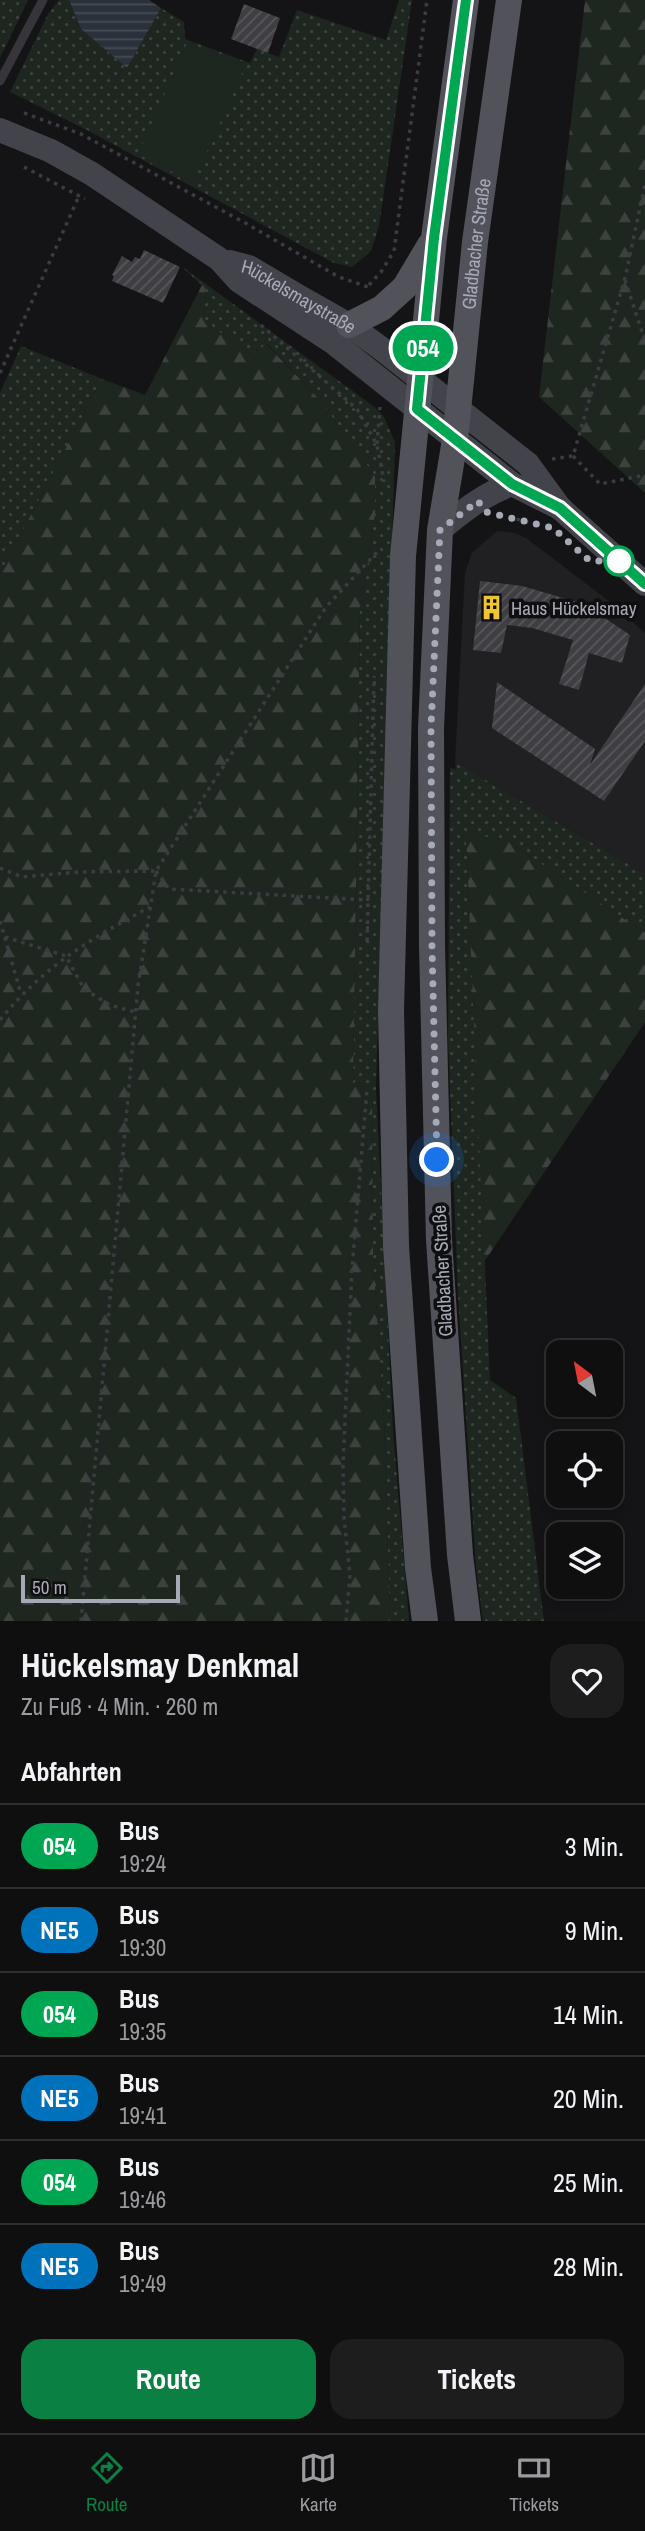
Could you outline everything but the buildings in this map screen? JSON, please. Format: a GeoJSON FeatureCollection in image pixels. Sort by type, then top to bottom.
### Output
{"type":"FeatureCollection","features":[{"type":"Feature","properties":{"kind":"main road"},"geometry":{"type":"LineString","coordinates":[[425,1621],[418,1568],[396,1246],[391,1010],[403,556],[434,238],[466,0]]}},
{"type":"Feature","properties":{"kind":"main road","name":"Gladbacher Straße"},"geometry":{"type":"LineString","coordinates":[[468,1621],[460,1555],[439,1240],[432,946],[431,728],[440,530],[455,440],[475,242],[509,0]]}},
{"type":"Feature","properties":{"kind":"main road","name":"Hückelsmaystraße"},"geometry":{"type":"LineString","coordinates":[[0,130],[51,152],[92,174],[219,259],[239,281],[334,343],[512,484],[560,508]]}},
{"type":"Feature","properties":{"kind":"main road"},"geometry":{"type":"LineString","coordinates":[[349,325],[382,307],[405,287],[434,238]]}},
{"type":"Feature","properties":{"kind":"main road","name":"Hückelsmaystraße"},"geometry":{"type":"LineString","coordinates":[[219,259],[248,267],[349,325],[458,408],[528,464],[560,508],[645,584]]}},
{"type":"Feature","properties":{"kind":"main road"},"geometry":{"type":"LineString","coordinates":[[440,530],[492,492],[512,484]]}},
{"type":"Feature","properties":{"kind":"lane"},"geometry":{"type":"LineString","coordinates":[[0,81],[43,0]]}},
{"type":"Feature","properties":{"kind":"path"},"geometry":{"type":"LineString","coordinates":[[401,207],[427,0]]}},
{"type":"Feature","properties":{"kind":"path"},"geometry":{"type":"LineString","coordinates":[[24,113],[81,134],[340,278],[368,287]]}},
{"type":"Feature","properties":{"kind":"path"},"geometry":{"type":"LineString","coordinates":[[0,373],[79,196],[92,174]]}},
{"type":"Feature","properties":{"kind":"path"},"geometry":{"type":"LineString","coordinates":[[573,456],[625,278],[645,184]]}},
{"type":"Feature","properties":{"kind":"path"},"geometry":{"type":"LineString","coordinates":[[625,278],[645,341]]}},
{"type":"Feature","properties":{"kind":"path"},"geometry":{"type":"LineString","coordinates":[[257,321],[357,409],[377,445],[384,482]]}},
{"type":"Feature","properties":{"kind":"path"},"geometry":{"type":"LineString","coordinates":[[540,460],[573,456]]}},
{"type":"Feature","properties":{"kind":"path"},"geometry":{"type":"LineString","coordinates":[[573,456],[600,484],[645,475]]}},
{"type":"Feature","properties":{"kind":"path"},"geometry":{"type":"LineString","coordinates":[[478,501],[486,512],[540,525]]}},
{"type":"Feature","properties":{"kind":"path"},"geometry":{"type":"LineString","coordinates":[[81,1621],[136,1012],[156,871],[326,607],[381,548],[380,562]]}},
{"type":"Feature","properties":{"kind":"path"},"geometry":{"type":"LineString","coordinates":[[367,941],[374,671]]}},
{"type":"Feature","properties":{"kind":"path"},"geometry":{"type":"LineString","coordinates":[[0,868],[22,877],[79,872],[156,871]]}},
{"type":"Feature","properties":{"kind":"path"},"geometry":{"type":"LineString","coordinates":[[156,871],[169,889],[367,900]]}},
{"type":"Feature","properties":{"kind":"path"},"geometry":{"type":"LineString","coordinates":[[0,1020],[21,994],[66,956],[98,934],[150,907]]}},
{"type":"Feature","properties":{"kind":"path"},"geometry":{"type":"LineString","coordinates":[[0,921],[21,994]]}},
{"type":"Feature","properties":{"kind":"path"},"geometry":{"type":"LineString","coordinates":[[5,937],[66,956],[84,989],[110,1005],[136,1012]]}},
{"type":"Feature","properties":{"kind":"path"},"geometry":{"type":"LineString","coordinates":[[346,1621],[350,1575],[344,1518],[343,1450],[352,1269],[368,1080]]}},
{"type":"Feature","properties":{"kind":"shaded area"},"geometry":{"type":"Polygon","coordinates":[[[69,0],[149,0],[161,8],[127,68],[81,29],[69,0]]]}},
{"type":"Feature","properties":{"kind":"shaded area"},"geometry":{"type":"Polygon","coordinates":[[[497,531],[515,533],[526,538],[609,601],[645,633],[645,874],[455,762],[465,573],[472,553],[497,531]]]}},
{"type":"Feature","properties":{"kind":"green space"},"geometry":{"type":"Polygon","coordinates":[[[0,0],[28,0],[0,58],[0,0]]]}},
{"type":"Feature","properties":{"kind":"green space"},"geometry":{"type":"Polygon","coordinates":[[[59,0],[69,0],[81,29],[127,68],[161,8],[184,22],[185,39],[250,63],[257,49],[279,57],[297,10],[386,40],[399,0],[412,0],[379,226],[371,251],[352,267],[334,263],[85,129],[10,92],[48,14],[59,0]]]}},
{"type":"Feature","properties":{"kind":"green space"},"geometry":{"type":"Polygon","coordinates":[[[585,0],[645,0],[645,493],[539,397],[585,0]]]}},
{"type":"Feature","properties":{"kind":"green space"},"geometry":{"type":"Polygon","coordinates":[[[187,43],[246,65],[193,183],[138,154],[187,43]]]}},
{"type":"Feature","properties":{"kind":"green space"},"geometry":{"type":"Polygon","coordinates":[[[181,266],[376,408],[384,417],[395,442],[376,1088],[393,1430],[409,1621],[390,1621],[384,1420],[373,1255],[372,1087],[353,1086],[360,610],[375,515],[375,476],[319,399],[267,344],[252,355],[204,321],[206,289],[181,266]]]}},
{"type":"Feature","properties":{"kind":"green space"},"geometry":{"type":"Polygon","coordinates":[[[202,285],[206,288],[204,321],[252,355],[266,344],[319,399],[375,476],[375,515],[360,610],[353,1086],[372,1087],[373,1255],[384,1420],[390,1621],[0,1621],[0,574],[102,379],[145,395],[202,285]]]}},
{"type":"Feature","properties":{"kind":"green space"},"geometry":{"type":"Polygon","coordinates":[[[21,346],[102,379],[0,574],[0,393],[21,346]]]}},
{"type":"Feature","properties":{"kind":"green space"},"geometry":{"type":"Polygon","coordinates":[[[455,762],[645,874],[645,933],[507,841],[466,834],[490,1380],[516,1398],[544,1621],[483,1621],[476,1567],[458,1295],[448,1039],[450,768],[456,769],[455,762]]]}},
{"type":"Feature","properties":{"kind":"green space"},"geometry":{"type":"Polygon","coordinates":[[[466,833],[507,841],[645,933],[645,1022],[484,1262],[466,833]]]}},
{"type":"Feature","properties":{"kind":"bus line","name":"054"},"geometry":{"type":"LineString","coordinates":[[466,0],[434,238],[417,409],[512,484],[560,508],[645,584]]}},
{"type":"Feature","properties":{"kind":"place","name":"Haus Hückelsmay"},"geometry":{"type":"Point","coordinates":[491,608]}},
{"type":"Feature","properties":{"kind":"route"},"geometry":{"type":"LineString","coordinates":[[437,1160],[431,728],[440,530],[478,501],[486,512],[553,528],[590,561],[619,561]]}}]}
